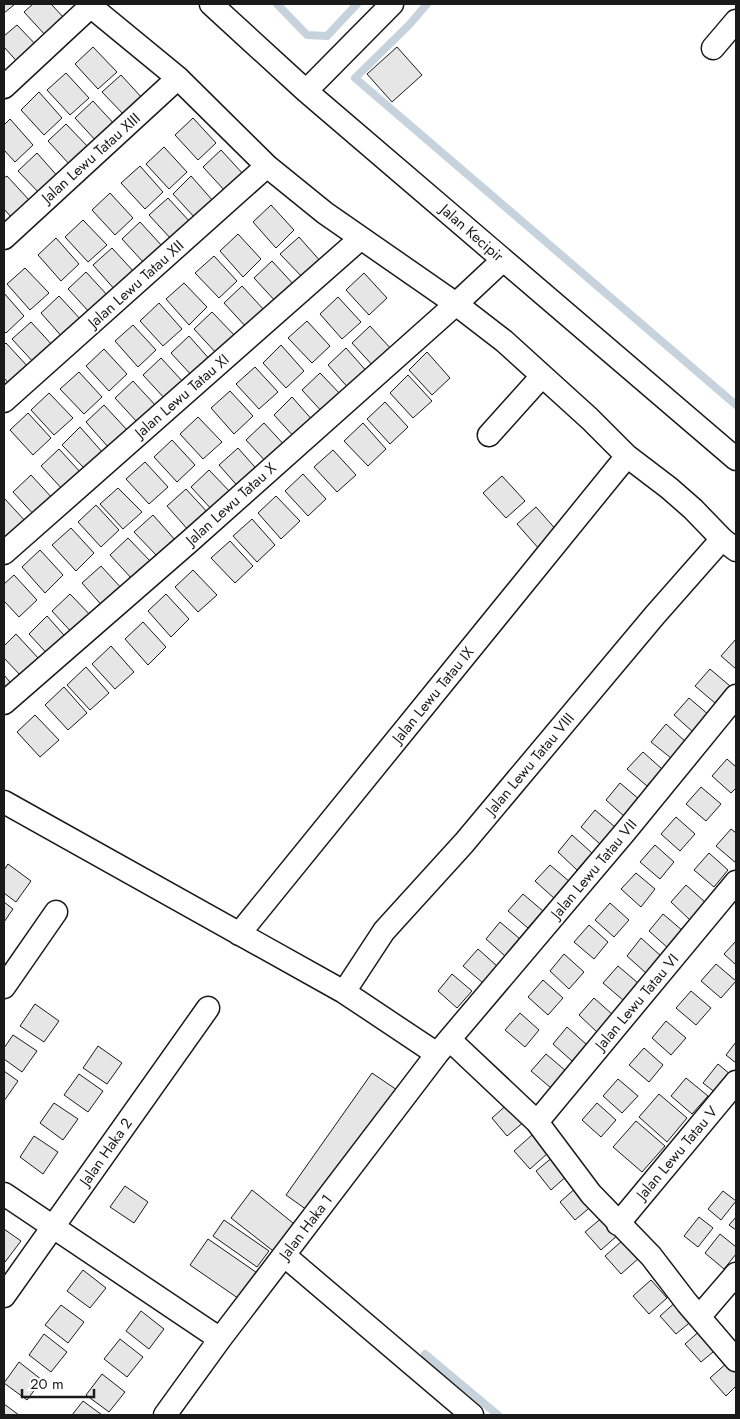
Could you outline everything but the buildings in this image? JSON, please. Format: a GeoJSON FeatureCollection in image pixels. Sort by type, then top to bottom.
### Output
{"type":"FeatureCollection","features":[{"type":"Feature","properties":{"kind":"street","name":"Jalan Kecipir"},"geometry":{"type":"LineString","coordinates":[[211,4],[306,91],[736,459]]}},
{"type":"Feature","properties":{"kind":"street"},"geometry":{"type":"LineString","coordinates":[[306,91],[392,4]]}},
{"type":"Feature","properties":{"kind":"street"},"geometry":{"type":"LineString","coordinates":[[4,87],[89,5],[178,78],[267,166],[325,213],[456,304],[504,341],[590,419],[627,456],[676,493],[729,544]]}},
{"type":"Feature","properties":{"kind":"street"},"geometry":{"type":"LineString","coordinates":[[712,48],[736,21]]}},
{"type":"Feature","properties":{"kind":"street","name":"Jalan Lewu Tatau XIII"},"geometry":{"type":"LineString","coordinates":[[4,238],[178,78]]}},
{"type":"Feature","properties":{"kind":"street","name":"Jalan Lewu Tatau XII"},"geometry":{"type":"LineString","coordinates":[[4,401],[267,166]]}},
{"type":"Feature","properties":{"kind":"street","name":"Jalan Lewu Tatau XI"},"geometry":{"type":"LineString","coordinates":[[4,553],[361,238]]}},
{"type":"Feature","properties":{"kind":"street","name":"Jalan Lewu Tatau X"},"geometry":{"type":"LineString","coordinates":[[4,702],[183,547],[456,304],[502,260]]}},
{"type":"Feature","properties":{"kind":"street"},"geometry":{"type":"LineString","coordinates":[[489,435],[542,376]]}},
{"type":"Feature","properties":{"kind":"street","name":"Jalan Lewu Tatau IX"},"geometry":{"type":"LineString","coordinates":[[239,934],[627,456]]}},
{"type":"Feature","properties":{"kind":"street","name":"Jalan Lewu Tatau VIII"},"geometry":{"type":"LineString","coordinates":[[344,992],[384,931],[464,843],[655,615],[729,544]]}},
{"type":"Feature","properties":{"kind":"street","name":"Jalan Lewu Tatau VII"},"geometry":{"type":"LineString","coordinates":[[444,1047],[625,832],[736,696]]}},
{"type":"Feature","properties":{"kind":"street"},"geometry":{"type":"LineString","coordinates":[[4,802],[444,1047],[537,1122],[591,1194],[651,1256],[736,1360]]}},
{"type":"Feature","properties":{"kind":"street","name":"Jalan Lewu Tatau VI"},"geometry":{"type":"LineString","coordinates":[[537,1122],[736,882]]}},
{"type":"Feature","properties":{"kind":"street"},"geometry":{"type":"LineString","coordinates":[[4,987],[56,912]]}},
{"type":"Feature","properties":{"kind":"street","name":"Jalan Haka 2"},"geometry":{"type":"LineString","coordinates":[[4,1296],[208,1008]]}},
{"type":"Feature","properties":{"kind":"street","name":"Jalan Haka 1"},"geometry":{"type":"LineString","coordinates":[[165,1415],[220,1339],[444,1047]]}},
{"type":"Feature","properties":{"kind":"street","name":"Jalan Lewu Tatau V"},"geometry":{"type":"LineString","coordinates":[[618,1224],[736,1082]]}},
{"type":"Feature","properties":{"kind":"street"},"geometry":{"type":"LineString","coordinates":[[4,1194],[220,1339]]}},
{"type":"Feature","properties":{"kind":"street"},"geometry":{"type":"LineString","coordinates":[[285,1256],[469,1414]]}},
{"type":"Feature","properties":{"kind":"street"},"geometry":{"type":"LineString","coordinates":[[699,1317],[736,1274]]}},
{"type":"Feature","properties":{"kind":"waterway"},"geometry":{"type":"LineString","coordinates":[[277,4],[307,35],[327,36],[357,4]]}},
{"type":"Feature","properties":{"kind":"waterway"},"geometry":{"type":"LineString","coordinates":[[427,4],[409,25],[355,78],[736,405]]}},
{"type":"Feature","properties":{"kind":"waterway"},"geometry":{"type":"LineString","coordinates":[[425,1354],[498,1415]]}}]}
